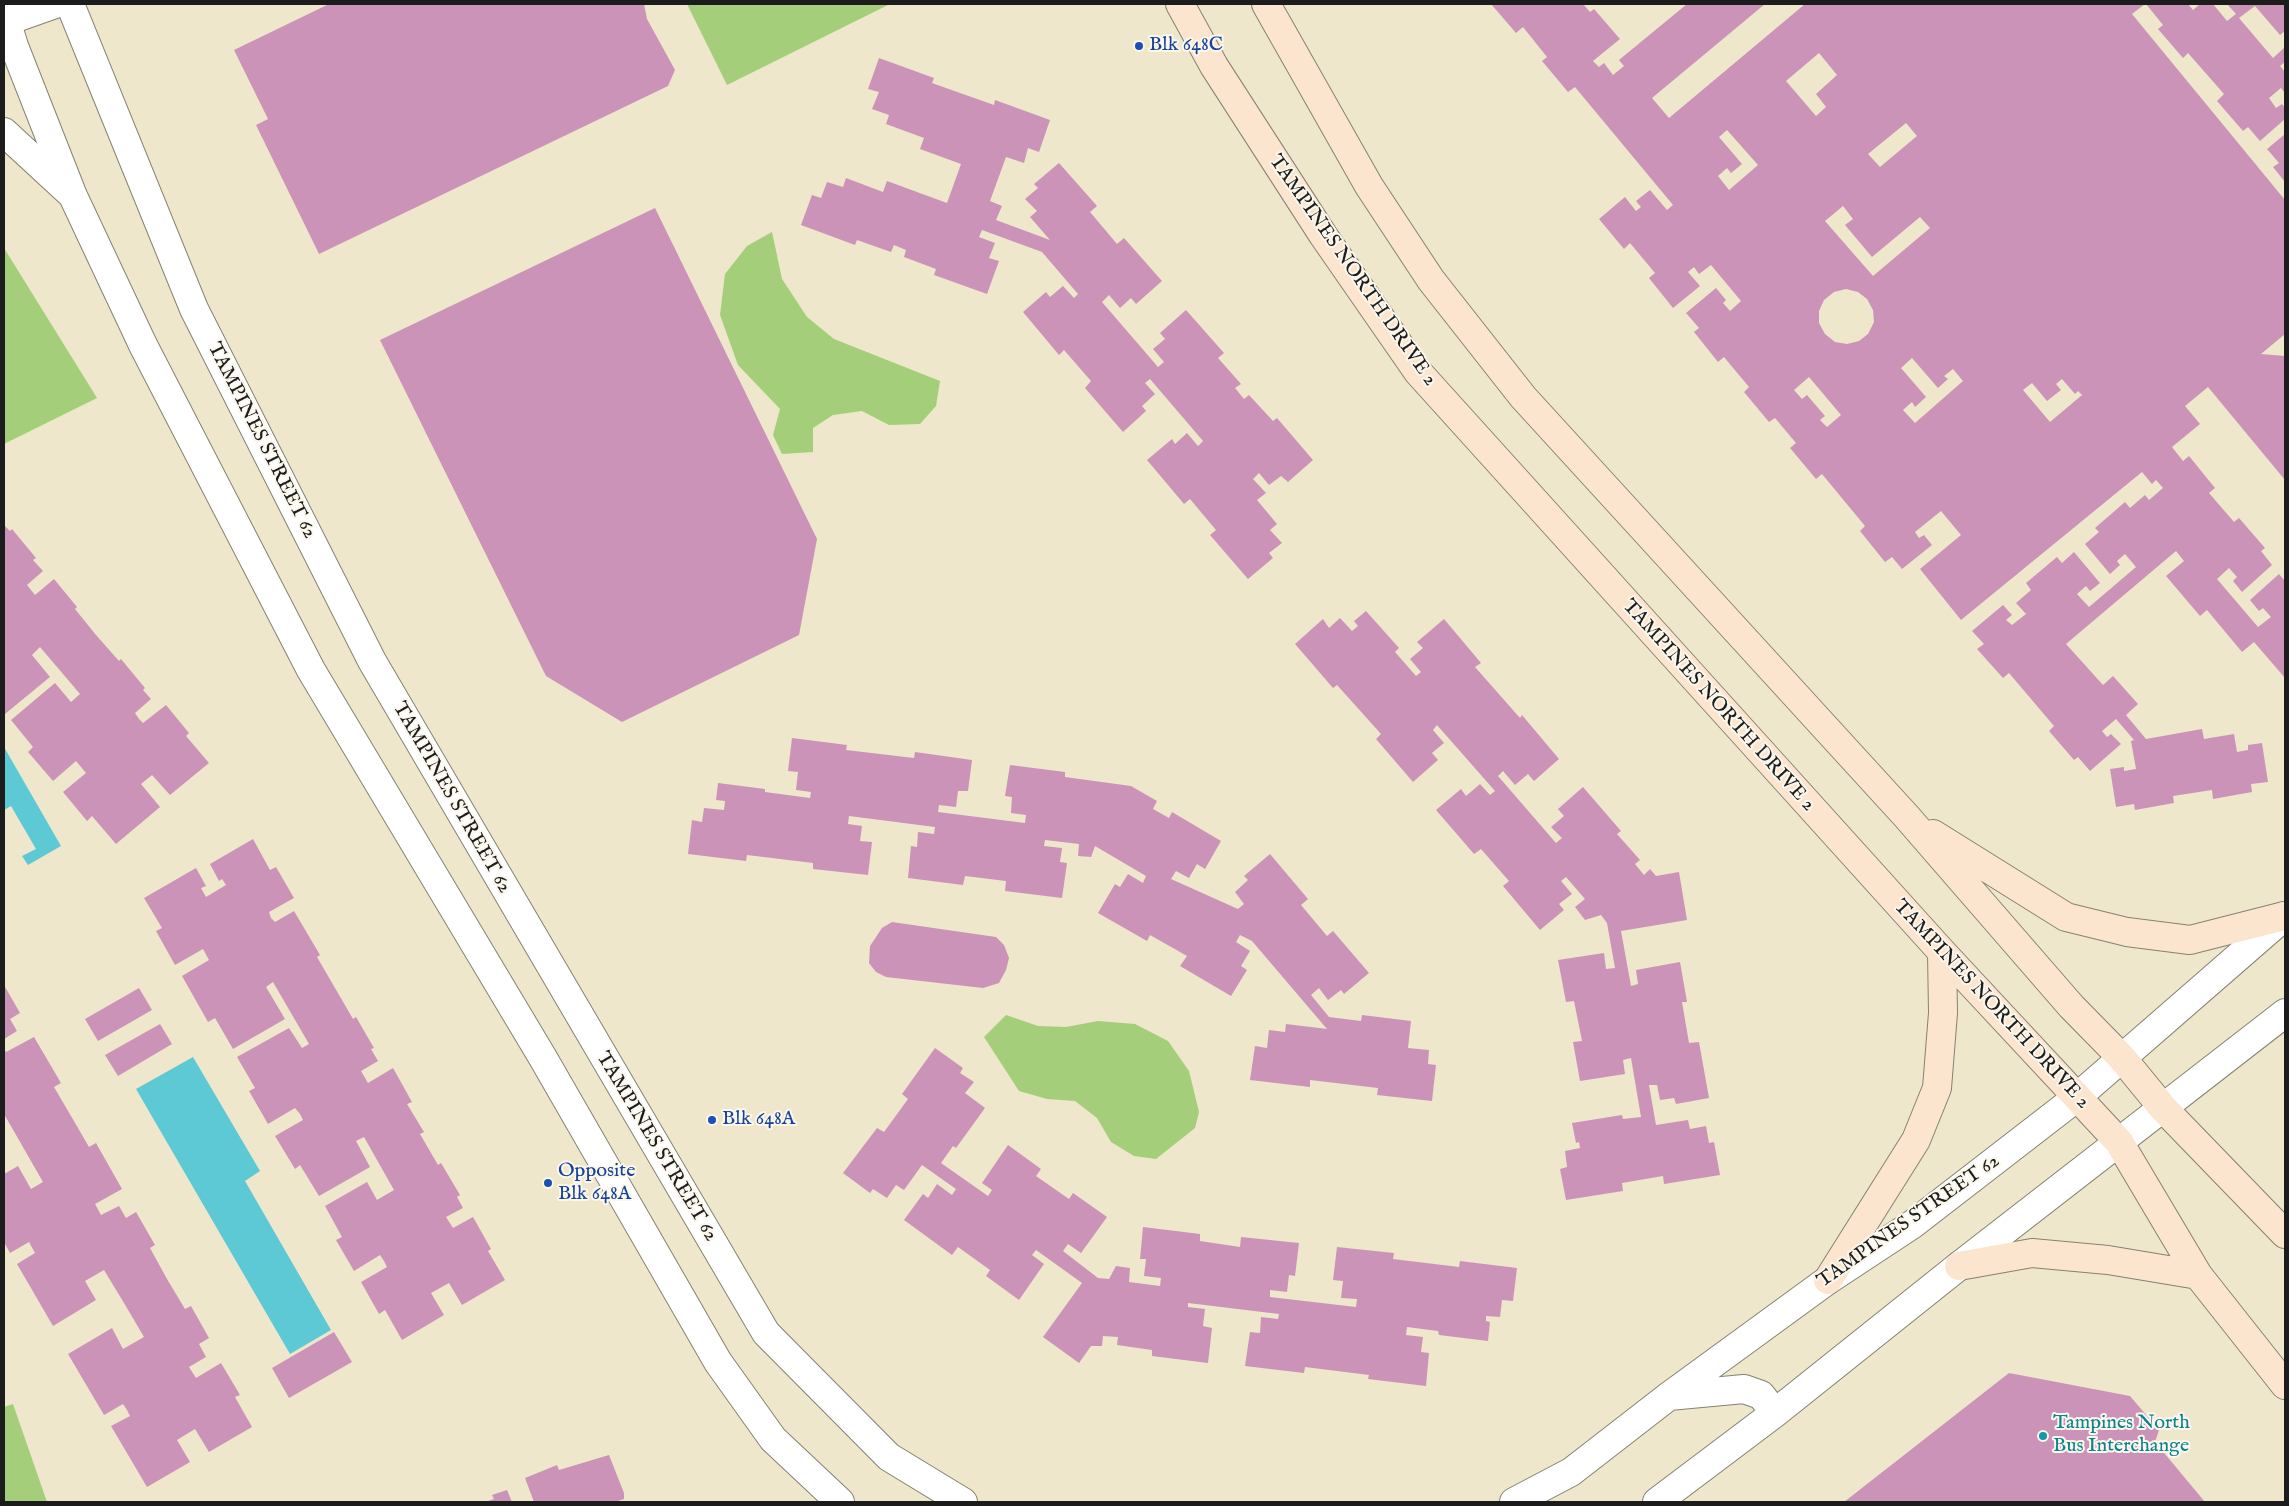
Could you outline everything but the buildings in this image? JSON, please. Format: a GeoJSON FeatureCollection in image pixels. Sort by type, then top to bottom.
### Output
{"type":"FeatureCollection","features":[{"type":"Feature","properties":{"kind":"street"},"geometry":{"type":"LineString","coordinates":[[55,4],[5,19],[74,196],[143,345],[311,670],[543,1058],[718,1362],[773,1440],[840,1502]]}},
{"type":"Feature","properties":{"kind":"street","name":"TAMPINES STREET 62"},"geometry":{"type":"LineString","coordinates":[[70,4],[194,309],[372,661],[766,1333],[889,1457],[963,1502]]}},
{"type":"Feature","properties":{"kind":"street","name":"TAMPINES NORTH DRIVE 2"},"geometry":{"type":"LineString","coordinates":[[1180,4],[1219,74],[1324,235],[1418,372],[1942,952],[2030,1045],[2076,1098],[2120,1142],[2198,1275],[2285,1385]]}},
{"type":"Feature","properties":{"kind":"street"},"geometry":{"type":"LineString","coordinates":[[1266,4],[1369,186],[1431,280],[1523,397],[1906,817],[2071,1006],[2122,1058],[2163,1108],[2285,1234]]}},
{"type":"Feature","properties":{"kind":"street"},"geometry":{"type":"LineString","coordinates":[[4,132],[74,196]]}},
{"type":"Feature","properties":{"kind":"street"},"geometry":{"type":"LineString","coordinates":[[1906,817],[2066,917],[2127,932],[2190,940],[2285,916]]}},
{"type":"Feature","properties":{"kind":"street","name":"TAMPINES STREET 62"},"geometry":{"type":"LineString","coordinates":[[1514,1502],[1572,1472],[1669,1396],[1828,1280],[1913,1224],[2076,1098],[2285,916]]}},
{"type":"Feature","properties":{"kind":"street"},"geometry":{"type":"LineString","coordinates":[[1828,1280],[1916,1140],[1937,1088],[1943,1013],[1942,952]]}},
{"type":"Feature","properties":{"kind":"street"},"geometry":{"type":"LineString","coordinates":[[1657,1502],[1775,1414],[1959,1266],[2285,1013]]}},
{"type":"Feature","properties":{"kind":"street"},"geometry":{"type":"LineString","coordinates":[[1959,1266],[2032,1253],[2108,1260],[2198,1275]]}},
{"type":"Feature","properties":{"kind":"street"},"geometry":{"type":"LineString","coordinates":[[1669,1396],[1744,1389],[1761,1395],[1775,1414]]}},
{"type":"Feature","properties":{"kind":"green space"},"geometry":{"type":"Polygon","coordinates":[[[687,4],[890,4],[727,85],[687,4]]]}},
{"type":"Feature","properties":{"kind":"green space"},"geometry":{"type":"Polygon","coordinates":[[[772,232],[782,279],[807,317],[834,339],[940,381],[936,406],[920,424],[889,425],[862,411],[833,415],[813,428],[813,452],[782,454],[773,435],[780,409],[738,365],[720,315],[725,274],[747,246],[772,232]]]}},
{"type":"Feature","properties":{"kind":"green space"},"geometry":{"type":"Polygon","coordinates":[[[4,248],[97,398],[4,444],[4,248]]]}},
{"type":"Feature","properties":{"kind":"green space"},"geometry":{"type":"Polygon","coordinates":[[[1006,1015],[1038,1026],[1066,1027],[1098,1021],[1135,1024],[1168,1041],[1189,1071],[1199,1112],[1195,1128],[1156,1159],[1134,1156],[1111,1142],[1097,1118],[1075,1101],[1047,1099],[1019,1091],[984,1037],[1006,1015]]]}},
{"type":"Feature","properties":{"kind":"green space"},"geometry":{"type":"Polygon","coordinates":[[[13,1404],[47,1502],[4,1502],[4,1407],[13,1404]]]}},
{"type":"Feature","properties":{"kind":"water"},"geometry":{"type":"Polygon","coordinates":[[[4,747],[61,846],[28,865],[22,856],[36,849],[11,806],[4,810],[4,747]]]}},
{"type":"Feature","properties":{"kind":"water"},"geometry":{"type":"Polygon","coordinates":[[[193,1057],[260,1171],[245,1181],[331,1330],[290,1354],[136,1089],[193,1057]]]}},
{"type":"Feature","properties":{"kind":"place","name":"Blk 648C"},"geometry":{"type":"Point","coordinates":[1139,46]}},
{"type":"Feature","properties":{"kind":"place","name":"Blk 648A"},"geometry":{"type":"Point","coordinates":[712,1120]}},
{"type":"Feature","properties":{"kind":"place","name":"Opposite Blk 648A"},"geometry":{"type":"Point","coordinates":[548,1183]}},
{"type":"Feature","properties":{"kind":"place","name":"Tampines North Bus Interchange"},"geometry":{"type":"Point","coordinates":[2043,1436]}}]}
